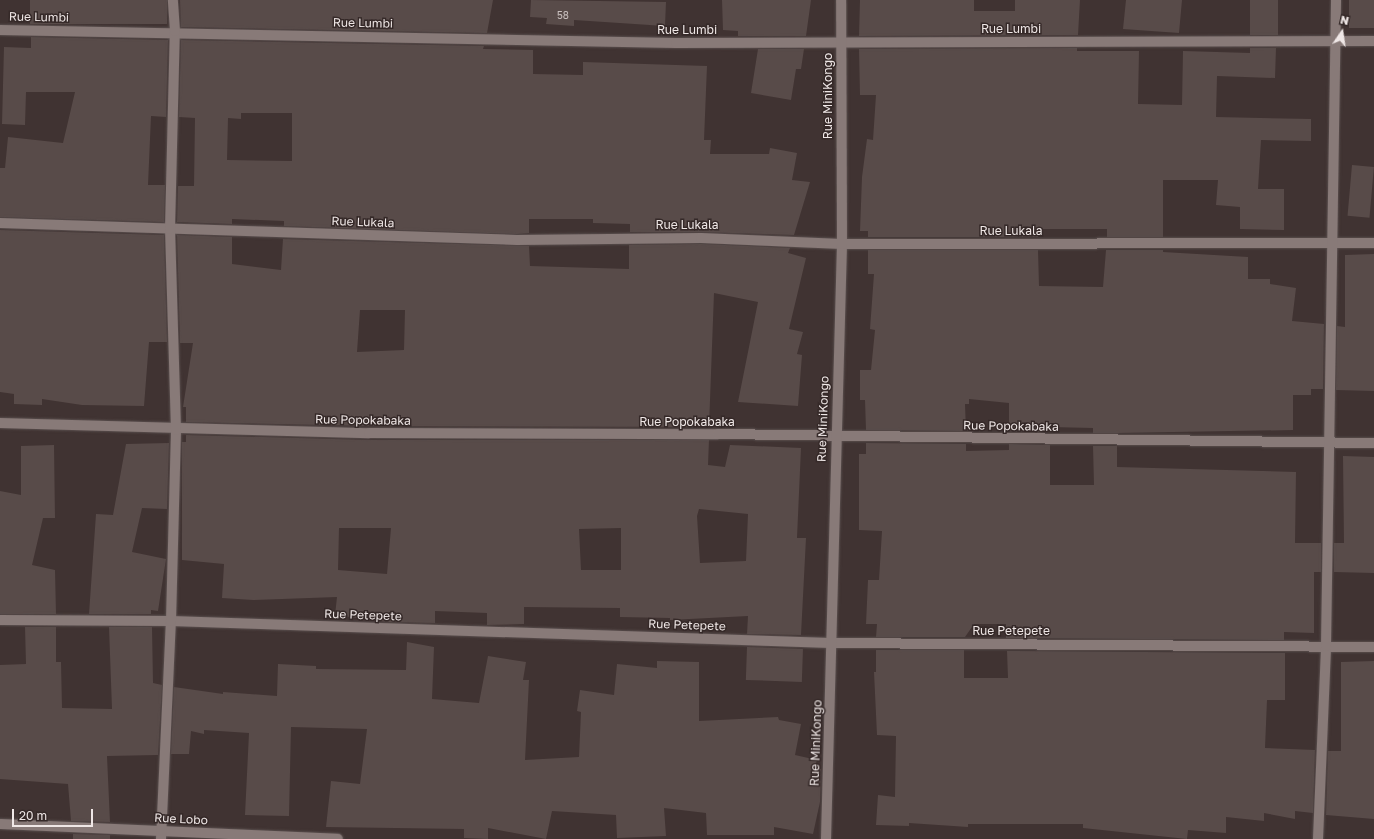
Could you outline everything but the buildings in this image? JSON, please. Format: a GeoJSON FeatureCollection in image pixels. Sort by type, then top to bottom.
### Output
{"type":"FeatureCollection","features":[{"type":"Feature","properties":{"kind":"street"},"geometry":{"type":"LineString","coordinates":[[161,835],[172,621],[176,430],[170,229],[175,32],[174,0]]}},
{"type":"Feature","properties":{"kind":"street","name":"Rue MiniKongo"},"geometry":{"type":"LineString","coordinates":[[826,839],[842,244],[841,0]]}},
{"type":"Feature","properties":{"kind":"street"},"geometry":{"type":"LineString","coordinates":[[1318,839],[1326,646],[1330,442],[1331,243],[1336,0]]}},
{"type":"Feature","properties":{"kind":"street","name":"Rue Lumbi"},"geometry":{"type":"LineString","coordinates":[[0,30],[175,32],[676,43],[1374,41]]}},
{"type":"Feature","properties":{"kind":"street","name":"Rue Lukala"},"geometry":{"type":"LineString","coordinates":[[0,223],[517,240],[709,238],[842,244],[1374,243]]}},
{"type":"Feature","properties":{"kind":"street","name":"Rue Popokabaka"},"geometry":{"type":"LineString","coordinates":[[0,423],[176,430],[1374,443]]}},
{"type":"Feature","properties":{"kind":"street","name":"Rue Petepete"},"geometry":{"type":"LineString","coordinates":[[0,620],[172,621],[831,643],[1374,647]]}},
{"type":"Feature","properties":{"kind":"street","name":"Rue Lobo"},"geometry":{"type":"LineString","coordinates":[[0,824],[161,835],[338,839]]}}]}
